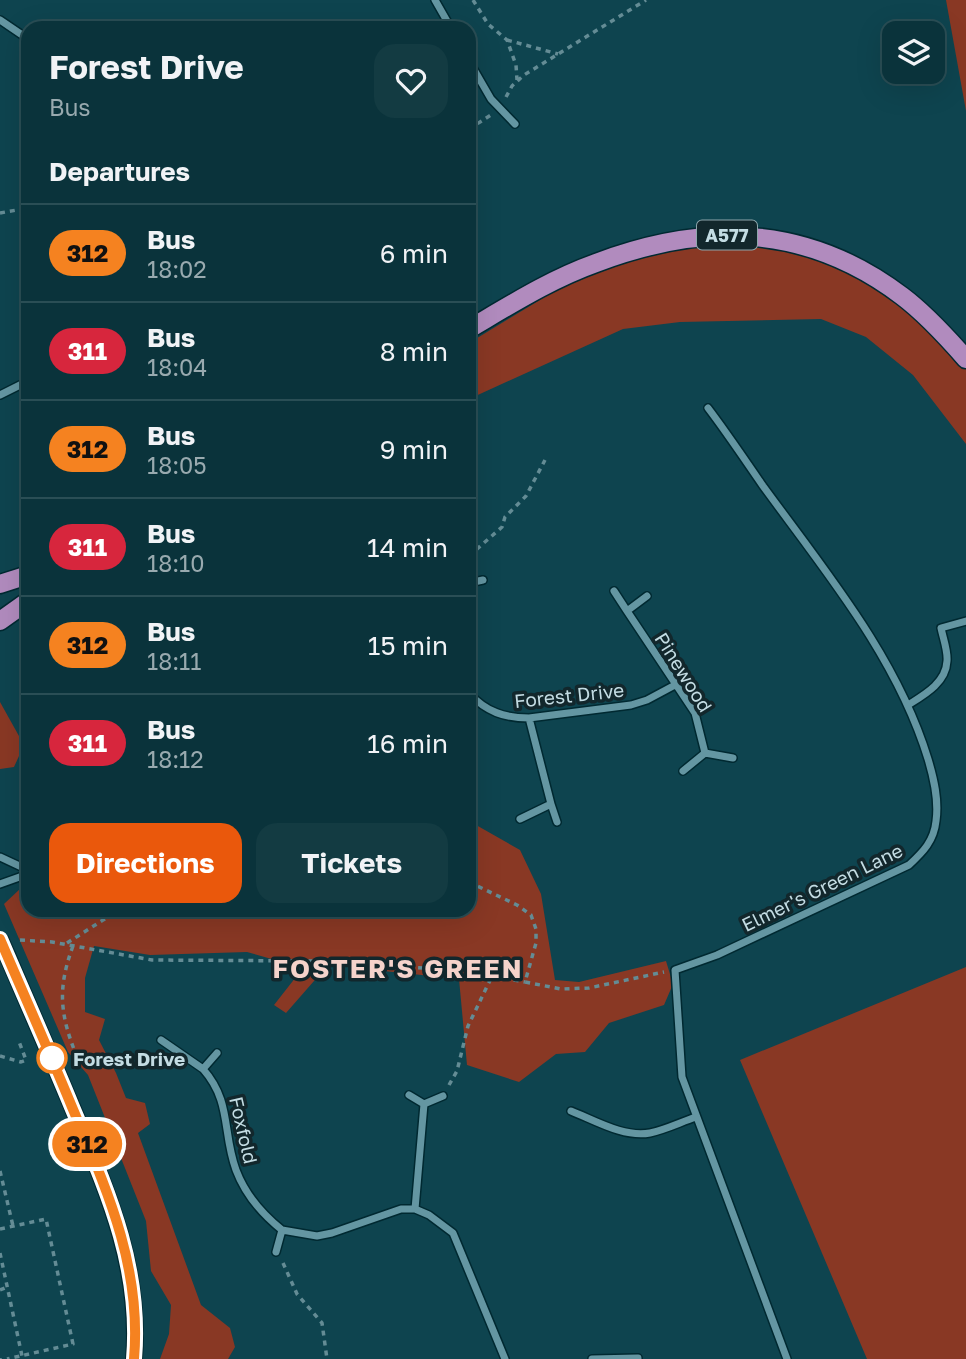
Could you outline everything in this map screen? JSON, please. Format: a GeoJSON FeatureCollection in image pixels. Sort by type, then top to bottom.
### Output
{"type":"FeatureCollection","features":[{"type":"Feature","properties":{"kind":"main road","name":"A577"},"geometry":{"type":"LineString","coordinates":[[476,325],[539,288],[593,264],[639,248],[690,237],[731,234],[776,239],[817,250],[859,269],[901,295],[936,325],[966,359]]}},
{"type":"Feature","properties":{"kind":"main road"},"geometry":{"type":"LineString","coordinates":[[0,584],[21,577]]}},
{"type":"Feature","properties":{"kind":"main road"},"geometry":{"type":"LineString","coordinates":[[0,621],[21,606]]}},
{"type":"Feature","properties":{"kind":"street"},"geometry":{"type":"LineString","coordinates":[[435,0],[447,21]]}},
{"type":"Feature","properties":{"kind":"street"},"geometry":{"type":"LineString","coordinates":[[0,20],[21,34]]}},
{"type":"Feature","properties":{"kind":"street"},"geometry":{"type":"LineString","coordinates":[[476,73],[491,99],[515,124]]}},
{"type":"Feature","properties":{"kind":"street"},"geometry":{"type":"LineString","coordinates":[[0,395],[21,384]]}},
{"type":"Feature","properties":{"kind":"street","name":"Elmer's Green Lane"},"geometry":{"type":"LineString","coordinates":[[678,969],[717,955],[909,865],[926,849],[936,822],[934,782],[908,705],[883,657],[800,535],[708,408]]}},
{"type":"Feature","properties":{"kind":"street"},"geometry":{"type":"LineString","coordinates":[[476,582],[483,580]]}},
{"type":"Feature","properties":{"kind":"street","name":"Pinewood"},"geometry":{"type":"LineString","coordinates":[[614,592],[695,713],[705,753]]}},
{"type":"Feature","properties":{"kind":"street"},"geometry":{"type":"LineString","coordinates":[[626,611],[648,597]]}},
{"type":"Feature","properties":{"kind":"street"},"geometry":{"type":"LineString","coordinates":[[908,705],[932,690],[941,678],[947,662],[941,628],[966,621]]}},
{"type":"Feature","properties":{"kind":"street","name":"Forest Drive"},"geometry":{"type":"LineString","coordinates":[[476,698],[496,714],[529,718],[631,705],[676,685]]}},
{"type":"Feature","properties":{"kind":"street"},"geometry":{"type":"LineString","coordinates":[[529,718],[557,822]]}},
{"type":"Feature","properties":{"kind":"street"},"geometry":{"type":"LineString","coordinates":[[683,771],[705,753],[733,758]]}},
{"type":"Feature","properties":{"kind":"street"},"geometry":{"type":"LineString","coordinates":[[520,819],[551,804]]}},
{"type":"Feature","properties":{"kind":"street"},"geometry":{"type":"LineString","coordinates":[[0,856],[21,868]]}},
{"type":"Feature","properties":{"kind":"street"},"geometry":{"type":"LineString","coordinates":[[0,884],[21,875]]}},
{"type":"Feature","properties":{"kind":"street"},"geometry":{"type":"LineString","coordinates":[[0,939],[119,1226],[131,1272],[135,1311],[134,1359]]}},
{"type":"Feature","properties":{"kind":"street"},"geometry":{"type":"LineString","coordinates":[[678,969],[675,970],[682,1077],[787,1359]]}},
{"type":"Feature","properties":{"kind":"street","name":"Foxfold"},"geometry":{"type":"LineString","coordinates":[[161,1040],[203,1069],[214,1082],[222,1097],[232,1154],[242,1184],[260,1209],[282,1230]]}},
{"type":"Feature","properties":{"kind":"street"},"geometry":{"type":"LineString","coordinates":[[203,1069],[217,1053]]}},
{"type":"Feature","properties":{"kind":"street"},"geometry":{"type":"LineString","coordinates":[[409,1096],[424,1104]]}},
{"type":"Feature","properties":{"kind":"street"},"geometry":{"type":"LineString","coordinates":[[424,1104],[443,1096]]}},
{"type":"Feature","properties":{"kind":"street"},"geometry":{"type":"LineString","coordinates":[[415,1209],[424,1104]]}},
{"type":"Feature","properties":{"kind":"street"},"geometry":{"type":"LineString","coordinates":[[571,1111],[615,1128],[640,1134],[651,1133],[696,1117]]}},
{"type":"Feature","properties":{"kind":"street"},"geometry":{"type":"LineString","coordinates":[[276,1252],[282,1230],[317,1236],[387,1212],[415,1209],[429,1215],[453,1233],[505,1359]]}},
{"type":"Feature","properties":{"kind":"street"},"geometry":{"type":"LineString","coordinates":[[592,1359],[638,1358]]}},
{"type":"Feature","properties":{"kind":"path"},"geometry":{"type":"LineString","coordinates":[[473,0],[488,24],[507,40],[558,54]]}},
{"type":"Feature","properties":{"kind":"path"},"geometry":{"type":"LineString","coordinates":[[476,125],[500,110],[517,80],[646,0]]}},
{"type":"Feature","properties":{"kind":"path"},"geometry":{"type":"LineString","coordinates":[[507,40],[516,65],[517,80]]}},
{"type":"Feature","properties":{"kind":"path"},"geometry":{"type":"LineString","coordinates":[[0,213],[21,209]]}},
{"type":"Feature","properties":{"kind":"path"},"geometry":{"type":"LineString","coordinates":[[476,550],[502,527],[505,517],[526,496],[545,460]]}},
{"type":"Feature","properties":{"kind":"path"},"geometry":{"type":"LineString","coordinates":[[476,885],[517,905],[531,915],[536,929],[536,943],[525,982]]}},
{"type":"Feature","properties":{"kind":"path"},"geometry":{"type":"LineString","coordinates":[[65,945],[110,917]]}},
{"type":"Feature","properties":{"kind":"path"},"geometry":{"type":"LineString","coordinates":[[20,940],[152,960],[320,961],[452,971],[561,989],[589,988],[678,969]]}},
{"type":"Feature","properties":{"kind":"path"},"geometry":{"type":"LineString","coordinates":[[73,946],[62,980],[61,999],[66,1030],[77,1057]]}},
{"type":"Feature","properties":{"kind":"path"},"geometry":{"type":"LineString","coordinates":[[443,1096],[457,1071],[468,1026],[492,976]]}},
{"type":"Feature","properties":{"kind":"path"},"geometry":{"type":"LineString","coordinates":[[0,1056],[21,1062],[26,1060],[18,1039]]}},
{"type":"Feature","properties":{"kind":"path"},"geometry":{"type":"LineString","coordinates":[[0,1171],[13,1226]]}},
{"type":"Feature","properties":{"kind":"path"},"geometry":{"type":"LineString","coordinates":[[0,1229],[46,1219],[73,1344],[7,1359]]}},
{"type":"Feature","properties":{"kind":"path"},"geometry":{"type":"LineString","coordinates":[[276,1252],[297,1294],[322,1323],[327,1359]]}},
{"type":"Feature","properties":{"kind":"path"},"geometry":{"type":"LineString","coordinates":[[0,1253],[22,1356]]}},
{"type":"Feature","properties":{"kind":"path"},"geometry":{"type":"LineString","coordinates":[[0,1290],[8,1287]]}},
{"type":"Feature","properties":{"kind":"shaded area"},"geometry":{"type":"Polygon","coordinates":[[[946,0],[966,0],[966,111],[946,0]]]}},
{"type":"Feature","properties":{"kind":"shaded area"},"geometry":{"type":"Polygon","coordinates":[[[693,245],[749,246],[803,253],[854,271],[879,284],[927,324],[966,366],[966,444],[913,375],[866,337],[821,319],[680,322],[623,329],[476,396],[476,339],[558,289],[634,258],[693,245]]]}},
{"type":"Feature","properties":{"kind":"shaded area"},"geometry":{"type":"Polygon","coordinates":[[[0,702],[21,740],[21,752],[14,767],[0,769],[0,702]]]}},
{"type":"Feature","properties":{"kind":"shaded area"},"geometry":{"type":"Polygon","coordinates":[[[476,825],[520,850],[541,894],[555,980],[579,982],[666,961],[673,984],[664,1005],[609,1023],[585,1052],[556,1054],[519,1082],[467,1065],[459,979],[328,965],[286,1013],[274,1005],[303,968],[247,952],[150,955],[94,946],[85,978],[85,1012],[105,1019],[99,1040],[126,1098],[145,1103],[150,1124],[138,1133],[201,1305],[230,1328],[235,1347],[228,1359],[160,1359],[169,1334],[171,1305],[151,1271],[146,1221],[88,1075],[68,1052],[4,904],[21,888],[21,917],[476,917],[476,825]]]}},
{"type":"Feature","properties":{"kind":"shaded area"},"geometry":{"type":"Polygon","coordinates":[[[966,967],[966,1359],[867,1359],[740,1060],[966,967]]]}},
{"type":"Feature","properties":{"kind":"bus line","name":"312"},"geometry":{"type":"LineString","coordinates":[[0,939],[99,1171],[119,1226],[131,1272],[135,1311],[134,1359]]}},
{"type":"Feature","properties":{"kind":"place","name":"Forest Drive"},"geometry":{"type":"Point","coordinates":[52,1058]}},
{"type":"Feature","properties":{"kind":"district","name":"FOSTER'S GREEN"},"geometry":{"type":"Point","coordinates":[398,968]}}]}
